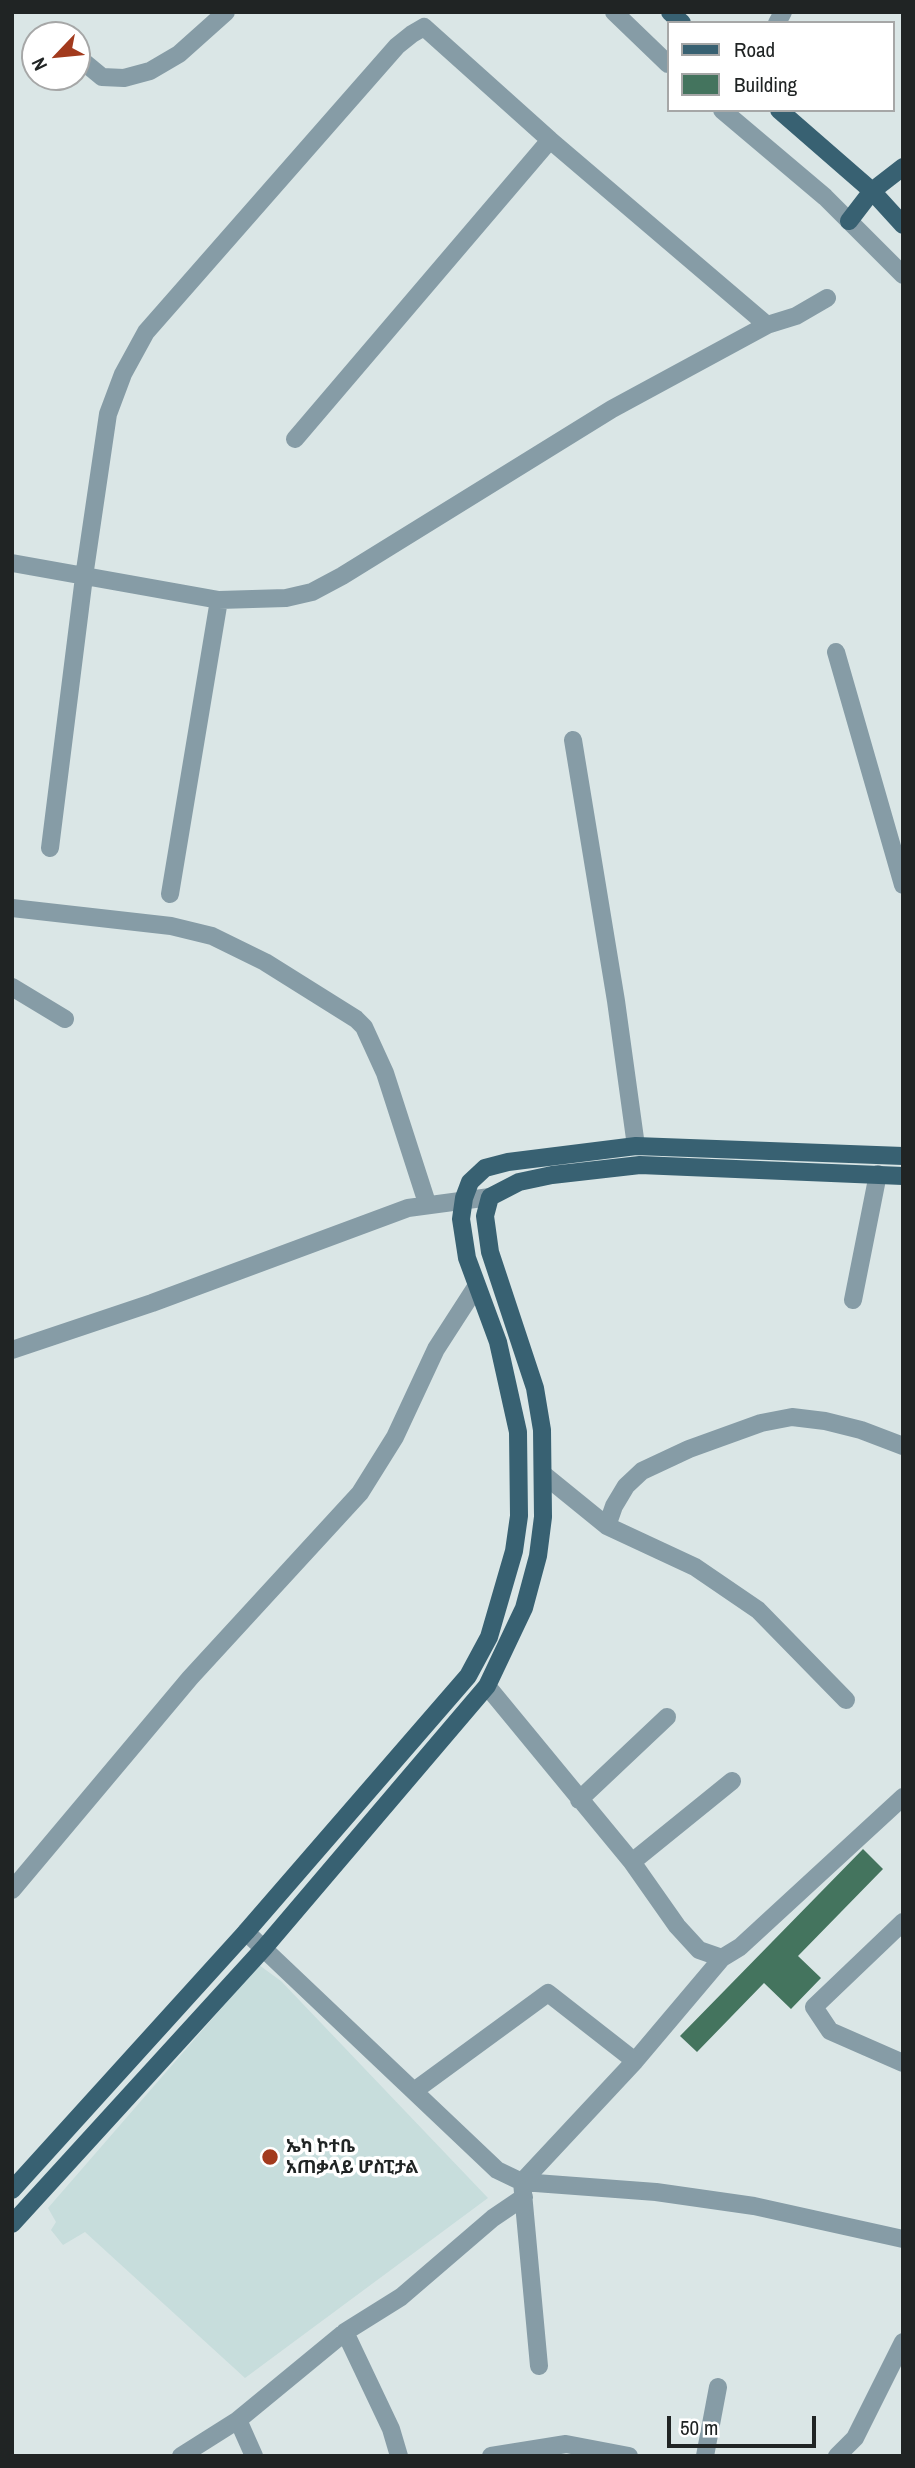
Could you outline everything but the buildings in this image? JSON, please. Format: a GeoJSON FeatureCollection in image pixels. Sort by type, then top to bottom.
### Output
{"type":"FeatureCollection","features":[{"type":"Feature","properties":{"kind":"main road"},"geometry":{"type":"LineString","coordinates":[[781,112],[872,191],[903,225]]}},
{"type":"Feature","properties":{"kind":"main road"},"geometry":{"type":"LineString","coordinates":[[849,221],[872,191],[903,167]]}},
{"type":"Feature","properties":{"kind":"main road"},"geometry":{"type":"LineString","coordinates":[[12,2190],[246,1932],[468,1676],[489,1637],[514,1551],[519,1516],[518,1433],[512,1394],[498,1342],[467,1258],[461,1219],[470,1182],[485,1168],[536,1158],[636,1146],[903,1156]]}},
{"type":"Feature","properties":{"kind":"main road"},"geometry":{"type":"LineString","coordinates":[[12,2224],[264,1948],[487,1686],[524,1608],[538,1556],[543,1474],[542,1430],[535,1388],[490,1252],[485,1216],[490,1198],[519,1182],[596,1167],[640,1165],[903,1176]]}},
{"type":"Feature","properties":{"kind":"street"},"geometry":{"type":"LineString","coordinates":[[91,68],[102,77],[124,78],[150,71],[179,54],[226,12]]}},
{"type":"Feature","properties":{"kind":"street"},"geometry":{"type":"LineString","coordinates":[[50,848],[84,577],[108,414],[123,374],[146,332],[397,46],[424,27],[436,12]]}},
{"type":"Feature","properties":{"kind":"street"},"geometry":{"type":"LineString","coordinates":[[614,12],[666,62]]}},
{"type":"Feature","properties":{"kind":"street"},"geometry":{"type":"LineString","coordinates":[[424,27],[550,140],[767,325]]}},
{"type":"Feature","properties":{"kind":"street"},"geometry":{"type":"LineString","coordinates":[[724,112],[849,221],[903,275]]}},
{"type":"Feature","properties":{"kind":"street"},"geometry":{"type":"LineString","coordinates":[[295,439],[550,140]]}},
{"type":"Feature","properties":{"kind":"street"},"geometry":{"type":"LineString","coordinates":[[12,562],[219,600],[286,598],[312,592],[611,409],[767,325],[796,316],[827,298]]}},
{"type":"Feature","properties":{"kind":"street"},"geometry":{"type":"LineString","coordinates":[[170,894],[219,600]]}},
{"type":"Feature","properties":{"kind":"street"},"geometry":{"type":"LineString","coordinates":[[836,652],[903,884]]}},
{"type":"Feature","properties":{"kind":"street"},"geometry":{"type":"LineString","coordinates":[[573,740],[618,1014],[636,1146]]}},
{"type":"Feature","properties":{"kind":"street"},"geometry":{"type":"LineString","coordinates":[[12,908],[171,926],[212,936],[265,962],[356,1019],[364,1027],[385,1073],[427,1203]]}},
{"type":"Feature","properties":{"kind":"street"},"geometry":{"type":"LineString","coordinates":[[12,987],[65,1019]]}},
{"type":"Feature","properties":{"kind":"street"},"geometry":{"type":"LineString","coordinates":[[853,1300],[878,1174]]}},
{"type":"Feature","properties":{"kind":"street"},"geometry":{"type":"LineString","coordinates":[[12,1350],[427,1203],[490,1198]]}},
{"type":"Feature","properties":{"kind":"street"},"geometry":{"type":"LineString","coordinates":[[12,1890],[190,1678],[360,1493],[395,1437],[436,1349],[476,1287]]}},
{"type":"Feature","properties":{"kind":"street"},"geometry":{"type":"LineString","coordinates":[[607,1526],[614,1506],[626,1486],[642,1471],[690,1449],[761,1423],[792,1418],[825,1421],[861,1430],[903,1446]]}},
{"type":"Feature","properties":{"kind":"street"},"geometry":{"type":"LineString","coordinates":[[543,1474],[607,1526],[695,1567],[758,1610],[846,1700]]}},
{"type":"Feature","properties":{"kind":"street"},"geometry":{"type":"LineString","coordinates":[[487,1686],[632,1862],[677,1926],[699,1950],[722,1958]]}},
{"type":"Feature","properties":{"kind":"street"},"geometry":{"type":"LineString","coordinates":[[579,1800],[667,1717]]}},
{"type":"Feature","properties":{"kind":"street"},"geometry":{"type":"LineString","coordinates":[[632,1862],[732,1781]]}},
{"type":"Feature","properties":{"kind":"street"},"geometry":{"type":"LineString","coordinates":[[181,2456],[238,2420],[345,2332],[401,2297],[493,2218],[523,2189],[722,1958],[740,1947],[903,1797]]}},
{"type":"Feature","properties":{"kind":"street"},"geometry":{"type":"LineString","coordinates":[[903,1922],[814,2007],[830,2031],[903,2063]]}},
{"type":"Feature","properties":{"kind":"street"},"geometry":{"type":"LineString","coordinates":[[246,1932],[497,2170],[523,2189],[656,2192],[729,2203],[903,2239]]}},
{"type":"Feature","properties":{"kind":"street"},"geometry":{"type":"LineString","coordinates":[[414,2091],[548,1993],[635,2061]]}},
{"type":"Feature","properties":{"kind":"street"},"geometry":{"type":"LineString","coordinates":[[523,2189],[540,2366]]}},
{"type":"Feature","properties":{"kind":"street"},"geometry":{"type":"LineString","coordinates":[[345,2332],[391,2429],[399,2456]]}},
{"type":"Feature","properties":{"kind":"street"},"geometry":{"type":"LineString","coordinates":[[837,2456],[855,2438],[903,2342]]}},
{"type":"Feature","properties":{"kind":"street"},"geometry":{"type":"LineString","coordinates":[[705,2456],[718,2387]]}},
{"type":"Feature","properties":{"kind":"street"},"geometry":{"type":"LineString","coordinates":[[238,2420],[254,2456]]}},
{"type":"Feature","properties":{"kind":"street"},"geometry":{"type":"LineString","coordinates":[[491,2456],[566,2444],[629,2456]]}},
{"type":"Feature","properties":{"kind":"shaded area","name":"ኤካ ኮተቤ አጠቃላይ ሆስፒታል"},"geometry":{"type":"Polygon","coordinates":[[[259,1965],[281,1981],[488,2198],[245,2378],[85,2232],[63,2245],[51,2230],[56,2222],[48,2208],[259,1965]]]}},
{"type":"Feature","properties":{"kind":"place","name":"ኤካ ኮተቤ አጠቃላይ ሆስፒታል"},"geometry":{"type":"Point","coordinates":[270,2157]}}]}
